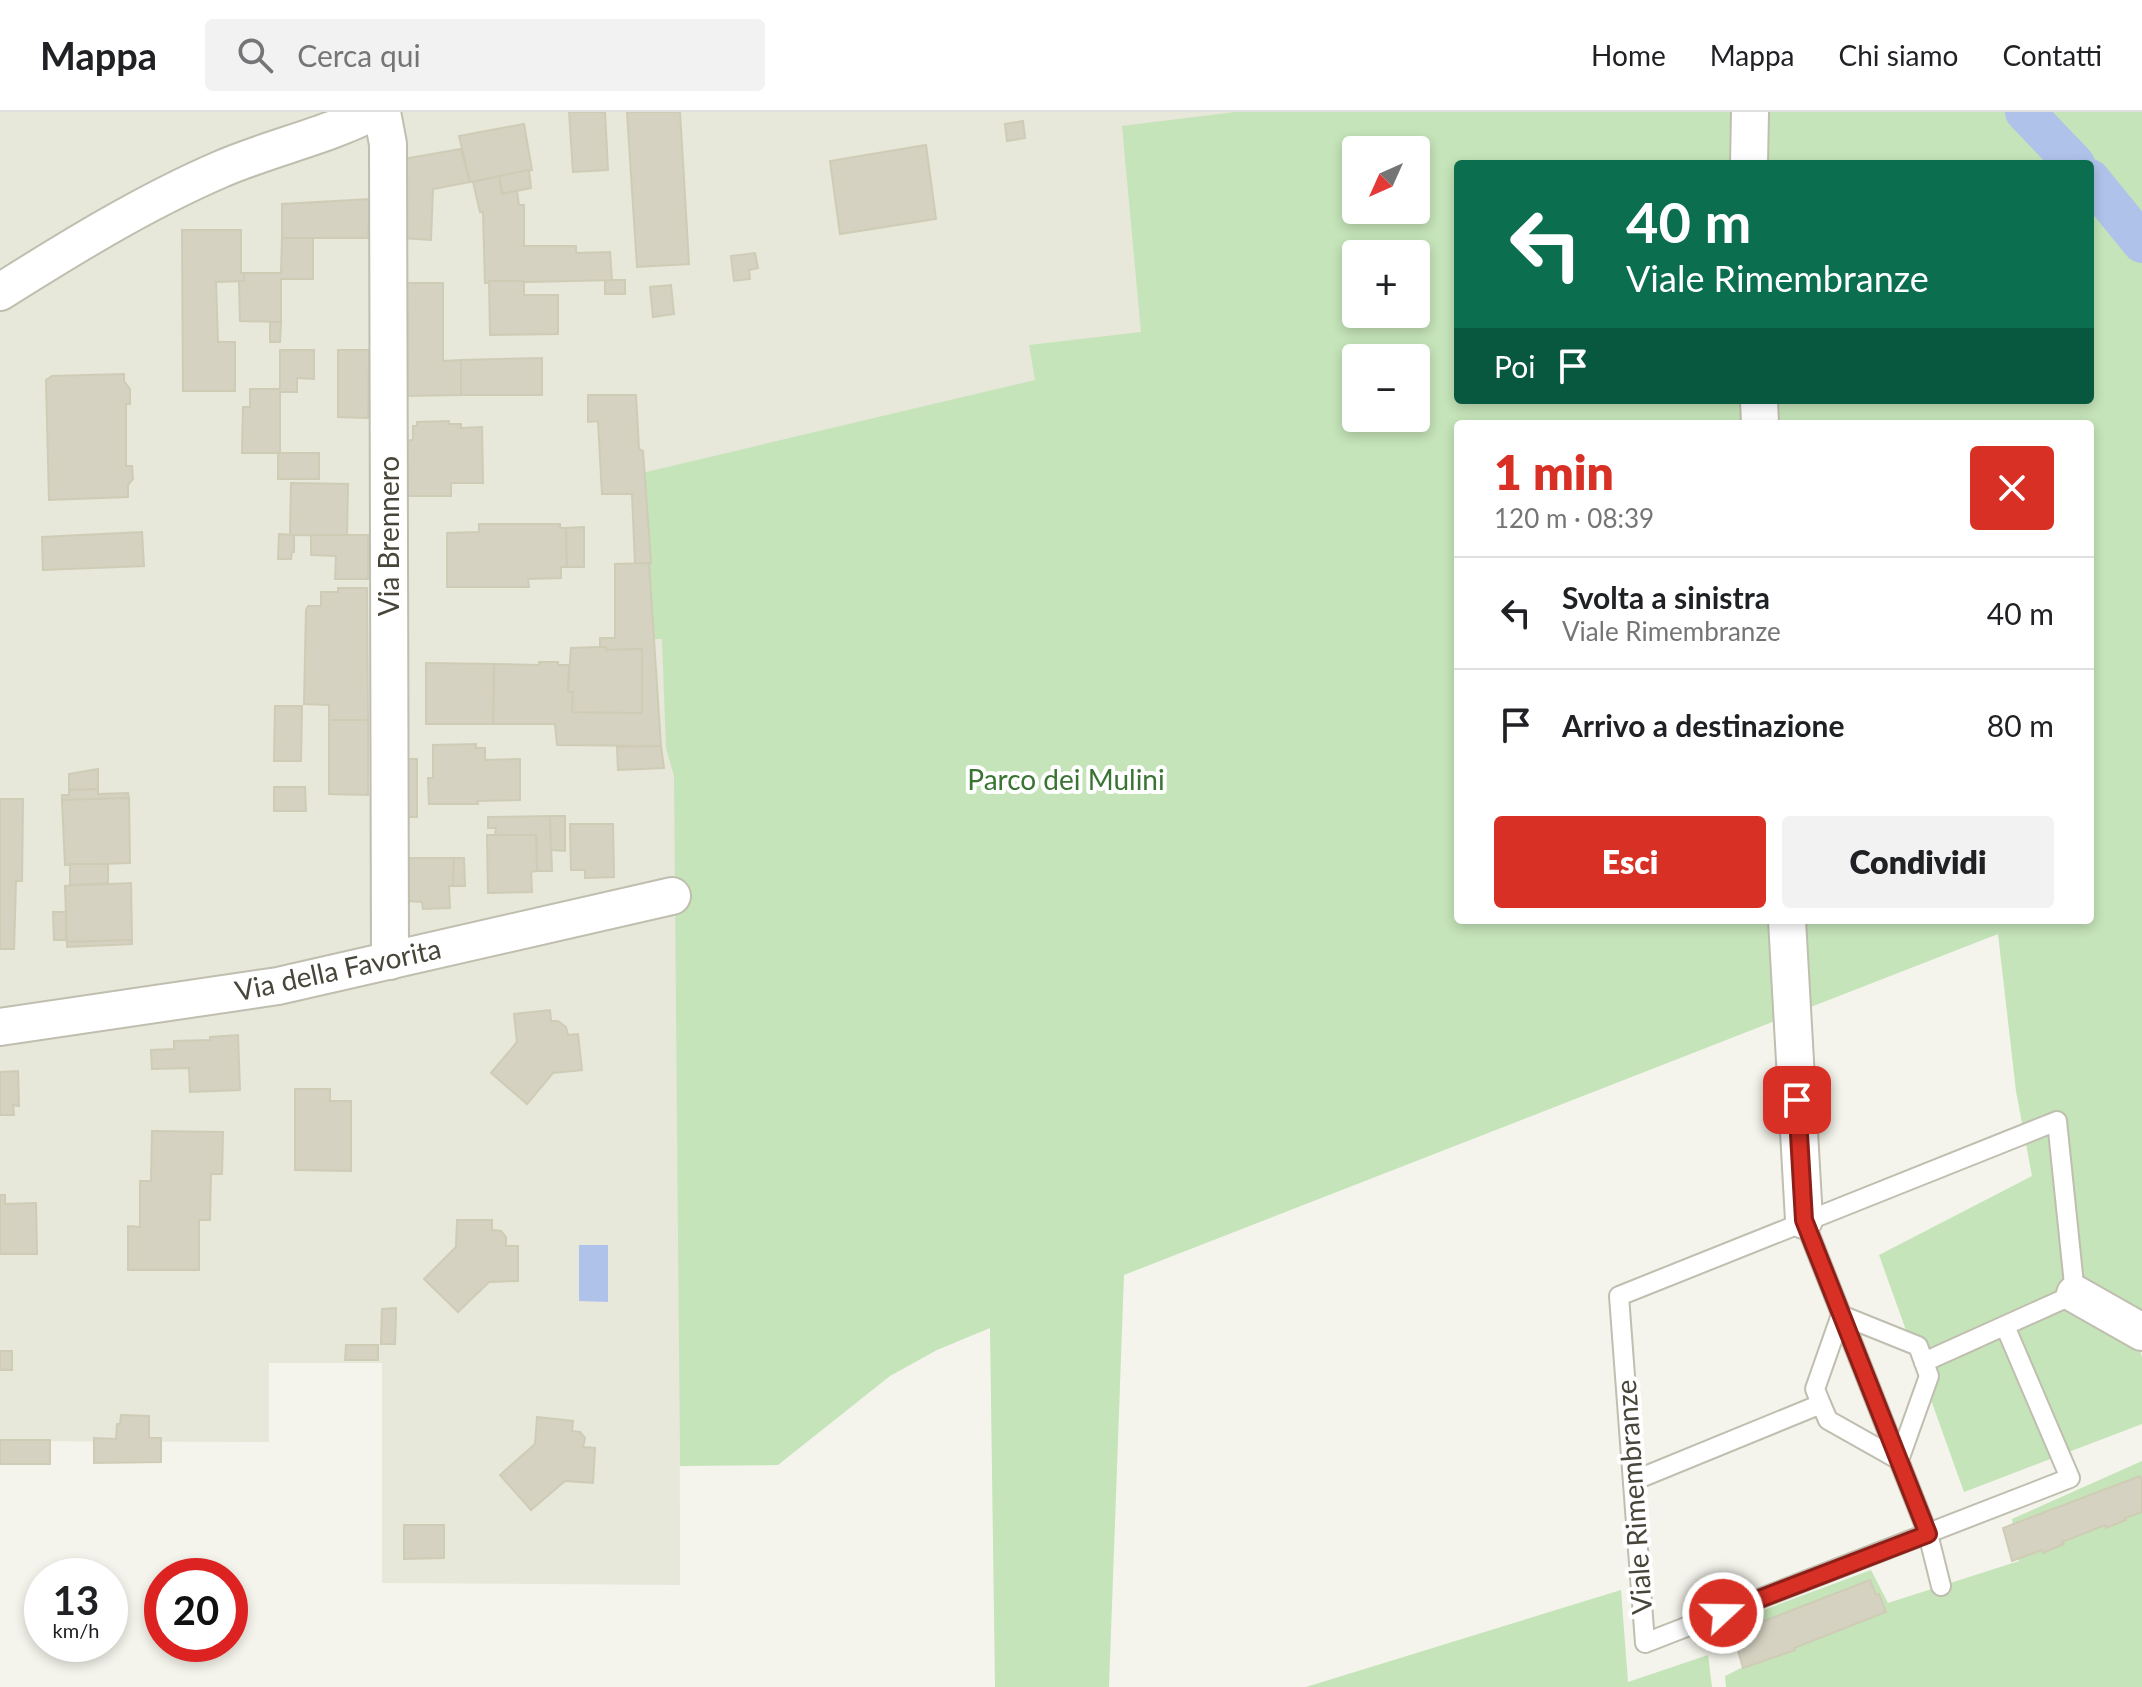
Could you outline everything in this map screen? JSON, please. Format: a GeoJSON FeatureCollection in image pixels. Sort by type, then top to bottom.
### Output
{"type":"FeatureCollection","features":[{"type":"Feature","properties":{"kind":"street"},"geometry":{"type":"LineString","coordinates":[[0,292],[174,190],[222,168],[348,125],[373,112]]}},
{"type":"Feature","properties":{"kind":"street","name":"Via Brennero"},"geometry":{"type":"LineString","coordinates":[[382,112],[388,144],[390,961]]}},
{"type":"Feature","properties":{"kind":"street"},"geometry":{"type":"LineString","coordinates":[[1749,160],[1750,112]]}},
{"type":"Feature","properties":{"kind":"street","name":"Via della Favorita"},"geometry":{"type":"LineString","coordinates":[[0,1027],[278,986],[672,896]]}},
{"type":"Feature","properties":{"kind":"street"},"geometry":{"type":"LineString","coordinates":[[1787,924],[1804,1220]]}},
{"type":"Feature","properties":{"kind":"street"},"geometry":{"type":"LineString","coordinates":[[2075,1294],[2142,1332]]}},
{"type":"Feature","properties":{"kind":"lane","name":"Viale Rimembranze"},"geometry":{"type":"LineString","coordinates":[[2005,1326],[2070,1478],[1645,1643],[1619,1296],[2057,1121],[2075,1294]]}},
{"type":"Feature","properties":{"kind":"lane"},"geometry":{"type":"LineString","coordinates":[[1804,1220],[1928,1534],[1941,1586]]}},
{"type":"Feature","properties":{"kind":"lane"},"geometry":{"type":"LineString","coordinates":[[1924,1362],[2075,1294]]}},
{"type":"Feature","properties":{"kind":"lane"},"geometry":{"type":"LineString","coordinates":[[1841,1315],[1918,1346],[1929,1376],[1899,1460]]}},
{"type":"Feature","properties":{"kind":"lane"},"geometry":{"type":"LineString","coordinates":[[1841,1315],[1815,1389],[1828,1420],[1899,1460]]}},
{"type":"Feature","properties":{"kind":"lane"},"geometry":{"type":"LineString","coordinates":[[1633,1481],[1821,1404]]}},
{"type":"Feature","properties":{"kind":"shaded area"},"geometry":{"type":"Polygon","coordinates":[[[0,112],[1359,112],[1357,136],[1342,136],[1342,224],[1356,224],[1356,240],[1342,240],[1342,328],[1356,328],[1356,344],[1342,344],[1342,432],[1419,432],[1454,609],[1454,630],[679,906],[680,1585],[382,1583],[382,1363],[269,1363],[269,1442],[0,1441],[0,112]]]}},
{"type":"Feature","properties":{"kind":"green space","name":"Parco dei Mulini"},"geometry":{"type":"Polygon","coordinates":[[[1235,112],[2142,112],[2142,1334],[2137,1340],[2142,1357],[2142,1424],[1964,1492],[1879,1255],[2032,1176],[2016,1091],[1998,934],[1124,1275],[1109,1687],[995,1687],[990,1328],[937,1350],[890,1376],[778,1465],[680,1466],[674,776],[666,748],[662,639],[651,639],[642,473],[1035,380],[1029,345],[1141,332],[1122,126],[1235,112]]]}},
{"type":"Feature","properties":{"kind":"green space"},"geometry":{"type":"Polygon","coordinates":[[[2142,1461],[2142,1687],[1726,1687],[1725,1676],[1749,1664],[1734,1621],[1871,1570],[1888,1603],[2019,1561],[2012,1519],[2142,1461]]]}},
{"type":"Feature","properties":{"kind":"green space"},"geometry":{"type":"Polygon","coordinates":[[[1621,1590],[1628,1682],[1708,1655],[1712,1687],[1306,1687],[1621,1590]]]}},
{"type":"Feature","properties":{"kind":"water"},"geometry":{"type":"Polygon","coordinates":[[[579,1245],[608,1245],[608,1302],[579,1301],[579,1245]]]}},
{"type":"Feature","properties":{"kind":"building"},"geometry":{"type":"Polygon","coordinates":[[[569,112],[605,112],[608,170],[573,172],[569,112]]]}},
{"type":"Feature","properties":{"kind":"building"},"geometry":{"type":"Polygon","coordinates":[[[627,112],[680,112],[689,264],[637,267],[627,112]]]}},
{"type":"Feature","properties":{"kind":"building"},"geometry":{"type":"Polygon","coordinates":[[[1023,121],[1025,138],[1007,141],[1005,124],[1023,121]]]}},
{"type":"Feature","properties":{"kind":"building"},"geometry":{"type":"Polygon","coordinates":[[[524,124],[532,170],[470,182],[459,136],[524,124]]]}},
{"type":"Feature","properties":{"kind":"building"},"geometry":{"type":"Polygon","coordinates":[[[926,145],[936,219],[840,234],[830,161],[926,145]]]}},
{"type":"Feature","properties":{"kind":"building"},"geometry":{"type":"Polygon","coordinates":[[[461,149],[470,182],[433,189],[431,240],[402,238],[403,159],[461,149]]]}},
{"type":"Feature","properties":{"kind":"building"},"geometry":{"type":"Polygon","coordinates":[[[529,170],[531,188],[502,194],[499,176],[529,170]]]}},
{"type":"Feature","properties":{"kind":"building"},"geometry":{"type":"Polygon","coordinates":[[[499,176],[502,194],[517,191],[519,205],[524,205],[524,246],[576,246],[576,253],[610,252],[612,280],[485,283],[483,212],[480,212],[473,182],[499,176]]]}},
{"type":"Feature","properties":{"kind":"building"},"geometry":{"type":"Polygon","coordinates":[[[370,199],[368,238],[282,238],[282,204],[370,199]]]}},
{"type":"Feature","properties":{"kind":"building"},"geometry":{"type":"Polygon","coordinates":[[[182,230],[241,230],[241,273],[244,273],[244,281],[216,282],[218,342],[235,342],[235,391],[183,391],[182,230]]]}},
{"type":"Feature","properties":{"kind":"building"},"geometry":{"type":"Polygon","coordinates":[[[282,238],[313,238],[313,279],[281,279],[281,322],[240,321],[239,281],[244,281],[244,273],[281,273],[282,238]]]}},
{"type":"Feature","properties":{"kind":"building"},"geometry":{"type":"Polygon","coordinates":[[[755,253],[758,268],[749,270],[750,279],[734,281],[731,256],[755,253]]]}},
{"type":"Feature","properties":{"kind":"building"},"geometry":{"type":"Polygon","coordinates":[[[625,280],[625,294],[605,294],[605,281],[625,280]]]}},
{"type":"Feature","properties":{"kind":"building"},"geometry":{"type":"Polygon","coordinates":[[[489,281],[524,281],[524,295],[558,295],[558,334],[490,335],[489,281]]]}},
{"type":"Feature","properties":{"kind":"building"},"geometry":{"type":"Polygon","coordinates":[[[403,283],[443,283],[443,361],[461,360],[461,395],[404,396],[403,283]]]}},
{"type":"Feature","properties":{"kind":"building"},"geometry":{"type":"Polygon","coordinates":[[[671,285],[674,314],[653,317],[650,287],[671,285]]]}},
{"type":"Feature","properties":{"kind":"building"},"geometry":{"type":"Polygon","coordinates":[[[270,322],[281,322],[280,342],[270,342],[270,322]]]}},
{"type":"Feature","properties":{"kind":"building"},"geometry":{"type":"Polygon","coordinates":[[[280,350],[314,350],[314,379],[297,378],[297,392],[280,392],[280,453],[319,453],[319,479],[278,479],[278,453],[242,453],[243,407],[250,407],[250,389],[280,389],[280,350]]]}},
{"type":"Feature","properties":{"kind":"building"},"geometry":{"type":"Polygon","coordinates":[[[338,350],[369,350],[368,418],[338,417],[338,350]]]}},
{"type":"Feature","properties":{"kind":"building"},"geometry":{"type":"Polygon","coordinates":[[[542,358],[542,395],[461,395],[461,360],[542,358]]]}},
{"type":"Feature","properties":{"kind":"building"},"geometry":{"type":"Polygon","coordinates":[[[124,374],[124,381],[130,389],[130,404],[126,404],[126,466],[132,466],[133,479],[128,485],[128,497],[49,500],[46,380],[52,376],[124,374]]]}},
{"type":"Feature","properties":{"kind":"building"},"geometry":{"type":"Polygon","coordinates":[[[588,395],[636,395],[651,563],[635,564],[632,494],[602,494],[598,421],[588,422],[588,395]]]}},
{"type":"Feature","properties":{"kind":"building"},"geometry":{"type":"Polygon","coordinates":[[[449,421],[449,424],[461,424],[461,428],[482,427],[483,483],[451,483],[451,496],[401,496],[402,441],[413,440],[413,426],[417,426],[417,422],[449,421]]]}},
{"type":"Feature","properties":{"kind":"building"},"geometry":{"type":"Polygon","coordinates":[[[291,483],[348,484],[349,536],[290,535],[291,483]]]}},
{"type":"Feature","properties":{"kind":"building"},"geometry":{"type":"Polygon","coordinates":[[[479,524],[560,524],[560,528],[566,528],[567,567],[561,567],[561,578],[528,579],[529,587],[447,587],[447,533],[479,532],[479,524]]]}},
{"type":"Feature","properties":{"kind":"building"},"geometry":{"type":"Polygon","coordinates":[[[584,527],[584,567],[567,567],[566,528],[584,527]]]}},
{"type":"Feature","properties":{"kind":"building"},"geometry":{"type":"Polygon","coordinates":[[[142,532],[144,566],[43,570],[42,537],[142,532]]]}},
{"type":"Feature","properties":{"kind":"building"},"geometry":{"type":"Polygon","coordinates":[[[279,534],[294,535],[291,559],[278,559],[279,534]]]}},
{"type":"Feature","properties":{"kind":"building"},"geometry":{"type":"Polygon","coordinates":[[[311,535],[368,535],[368,579],[335,579],[336,556],[311,555],[311,535]]]}},
{"type":"Feature","properties":{"kind":"building"},"geometry":{"type":"Polygon","coordinates":[[[649,563],[661,746],[557,745],[555,724],[493,724],[494,664],[539,665],[539,662],[558,662],[558,665],[569,665],[568,692],[573,692],[572,712],[642,713],[642,649],[606,650],[606,647],[600,647],[600,638],[615,638],[615,564],[649,563]]]}},
{"type":"Feature","properties":{"kind":"building"},"geometry":{"type":"Polygon","coordinates":[[[338,588],[367,588],[368,720],[329,720],[329,705],[304,704],[306,610],[308,606],[321,606],[321,592],[338,592],[338,588]]]}},
{"type":"Feature","properties":{"kind":"building"},"geometry":{"type":"Polygon","coordinates":[[[606,647],[606,650],[642,649],[642,713],[572,712],[573,692],[568,692],[571,648],[606,647]]]}},
{"type":"Feature","properties":{"kind":"building"},"geometry":{"type":"Polygon","coordinates":[[[426,663],[494,664],[493,724],[426,724],[426,663]]]}},
{"type":"Feature","properties":{"kind":"building"},"geometry":{"type":"Polygon","coordinates":[[[275,706],[302,706],[301,761],[274,761],[275,706]]]}},
{"type":"Feature","properties":{"kind":"building"},"geometry":{"type":"Polygon","coordinates":[[[329,720],[368,720],[368,795],[329,794],[329,720]]]}},
{"type":"Feature","properties":{"kind":"building"},"geometry":{"type":"Polygon","coordinates":[[[476,744],[476,748],[485,748],[485,760],[520,759],[520,800],[429,804],[428,778],[433,778],[433,745],[476,744]]]}},
{"type":"Feature","properties":{"kind":"building"},"geometry":{"type":"Polygon","coordinates":[[[661,746],[664,768],[618,770],[617,747],[661,746]]]}},
{"type":"Feature","properties":{"kind":"building"},"geometry":{"type":"Polygon","coordinates":[[[400,759],[417,759],[417,817],[400,817],[400,759]]]}},
{"type":"Feature","properties":{"kind":"building"},"geometry":{"type":"Polygon","coordinates":[[[98,769],[98,789],[69,790],[69,774],[98,769]]]}},
{"type":"Feature","properties":{"kind":"building"},"geometry":{"type":"Polygon","coordinates":[[[274,787],[305,787],[306,811],[274,811],[274,787]]]}},
{"type":"Feature","properties":{"kind":"building"},"geometry":{"type":"Polygon","coordinates":[[[98,789],[98,794],[128,793],[129,798],[62,800],[62,795],[69,795],[69,790],[98,789]]]}},
{"type":"Feature","properties":{"kind":"building"},"geometry":{"type":"Polygon","coordinates":[[[129,798],[130,863],[65,865],[62,800],[129,798]]]}},
{"type":"Feature","properties":{"kind":"building"},"geometry":{"type":"Polygon","coordinates":[[[0,799],[23,799],[22,881],[16,881],[14,949],[0,949],[0,799]]]}},
{"type":"Feature","properties":{"kind":"building"},"geometry":{"type":"Polygon","coordinates":[[[550,816],[552,871],[537,871],[536,835],[495,835],[496,828],[488,828],[488,817],[550,816]]]}},
{"type":"Feature","properties":{"kind":"building"},"geometry":{"type":"Polygon","coordinates":[[[550,816],[565,816],[565,851],[551,850],[550,816]]]}},
{"type":"Feature","properties":{"kind":"building"},"geometry":{"type":"Polygon","coordinates":[[[570,824],[613,824],[614,877],[585,878],[585,870],[571,870],[570,824]]]}},
{"type":"Feature","properties":{"kind":"building"},"geometry":{"type":"Polygon","coordinates":[[[487,835],[536,835],[537,871],[531,872],[532,892],[488,893],[487,835]]]}},
{"type":"Feature","properties":{"kind":"building"},"geometry":{"type":"Polygon","coordinates":[[[409,858],[454,858],[453,886],[449,886],[450,908],[423,909],[422,902],[408,901],[409,858]]]}},
{"type":"Feature","properties":{"kind":"building"},"geometry":{"type":"Polygon","coordinates":[[[454,858],[464,858],[465,886],[453,886],[454,858]]]}},
{"type":"Feature","properties":{"kind":"building"},"geometry":{"type":"Polygon","coordinates":[[[70,864],[108,864],[108,883],[70,885],[70,864]]]}},
{"type":"Feature","properties":{"kind":"building"},"geometry":{"type":"Polygon","coordinates":[[[131,883],[132,940],[67,942],[65,886],[131,883]]]}},
{"type":"Feature","properties":{"kind":"building"},"geometry":{"type":"Polygon","coordinates":[[[53,912],[66,912],[66,940],[54,940],[53,912]]]}},
{"type":"Feature","properties":{"kind":"building"},"geometry":{"type":"Polygon","coordinates":[[[132,940],[132,944],[67,947],[67,942],[132,940]]]}},
{"type":"Feature","properties":{"kind":"building"},"geometry":{"type":"Polygon","coordinates":[[[550,1010],[551,1021],[558,1021],[566,1027],[568,1035],[578,1034],[582,1070],[553,1073],[527,1104],[491,1073],[517,1042],[514,1014],[550,1010]]]}},
{"type":"Feature","properties":{"kind":"building"},"geometry":{"type":"Polygon","coordinates":[[[238,1035],[240,1090],[190,1092],[189,1068],[152,1069],[151,1050],[174,1049],[174,1041],[238,1035]]]}},
{"type":"Feature","properties":{"kind":"building"},"geometry":{"type":"Polygon","coordinates":[[[18,1071],[19,1106],[13,1105],[14,1115],[0,1115],[0,1072],[18,1071]]]}},
{"type":"Feature","properties":{"kind":"building"},"geometry":{"type":"Polygon","coordinates":[[[295,1089],[330,1089],[330,1101],[351,1101],[351,1171],[295,1170],[295,1089]]]}},
{"type":"Feature","properties":{"kind":"building"},"geometry":{"type":"Polygon","coordinates":[[[152,1131],[223,1132],[222,1174],[211,1174],[210,1220],[199,1220],[199,1270],[128,1270],[128,1226],[140,1227],[140,1181],[151,1181],[152,1131]]]}},
{"type":"Feature","properties":{"kind":"building"},"geometry":{"type":"Polygon","coordinates":[[[0,1195],[5,1195],[5,1204],[36,1203],[37,1254],[0,1254],[0,1195]]]}},
{"type":"Feature","properties":{"kind":"building"},"geometry":{"type":"Polygon","coordinates":[[[457,1220],[492,1220],[492,1230],[501,1231],[506,1237],[506,1246],[518,1246],[518,1281],[489,1282],[458,1312],[424,1279],[456,1247],[457,1220]]]}},
{"type":"Feature","properties":{"kind":"building"},"geometry":{"type":"Polygon","coordinates":[[[396,1308],[395,1344],[381,1344],[382,1309],[396,1308]]]}},
{"type":"Feature","properties":{"kind":"building"},"geometry":{"type":"Polygon","coordinates":[[[346,1345],[378,1345],[378,1360],[345,1360],[346,1345]]]}},
{"type":"Feature","properties":{"kind":"building"},"geometry":{"type":"Polygon","coordinates":[[[0,1351],[12,1351],[12,1370],[0,1370],[0,1351]]]}},
{"type":"Feature","properties":{"kind":"building"},"geometry":{"type":"Polygon","coordinates":[[[121,1415],[149,1416],[149,1438],[161,1438],[161,1462],[94,1463],[94,1438],[116,1439],[121,1415]]]}},
{"type":"Feature","properties":{"kind":"building"},"geometry":{"type":"Polygon","coordinates":[[[537,1417],[573,1421],[572,1431],[580,1432],[585,1438],[583,1447],[595,1448],[593,1483],[565,1481],[531,1510],[500,1475],[535,1444],[537,1417]]]}},
{"type":"Feature","properties":{"kind":"building"},"geometry":{"type":"Polygon","coordinates":[[[0,1440],[50,1440],[50,1464],[0,1464],[0,1440]]]}},
{"type":"Feature","properties":{"kind":"building"},"geometry":{"type":"Polygon","coordinates":[[[2140,1476],[2142,1512],[2062,1542],[2064,1544],[2043,1553],[2042,1550],[2012,1561],[2003,1528],[2140,1476]]]}},
{"type":"Feature","properties":{"kind":"building"},"geometry":{"type":"Polygon","coordinates":[[[404,1525],[444,1525],[444,1558],[404,1559],[404,1525]]]}},
{"type":"Feature","properties":{"kind":"building"},"geometry":{"type":"Polygon","coordinates":[[[1870,1580],[1886,1612],[1743,1668],[1733,1633],[1870,1580]]]}},
{"type":"Feature","properties":{"kind":"waterway"},"geometry":{"type":"LineString","coordinates":[[2025,112],[2071,160]]}},
{"type":"Feature","properties":{"kind":"waterway"},"geometry":{"type":"LineString","coordinates":[[2094,184],[2142,243]]}},
{"type":"Feature","properties":{"kind":"route"},"geometry":{"type":"LineString","coordinates":[[1723,1613],[1928,1534],[1804,1220],[1797,1100]]}}]}
